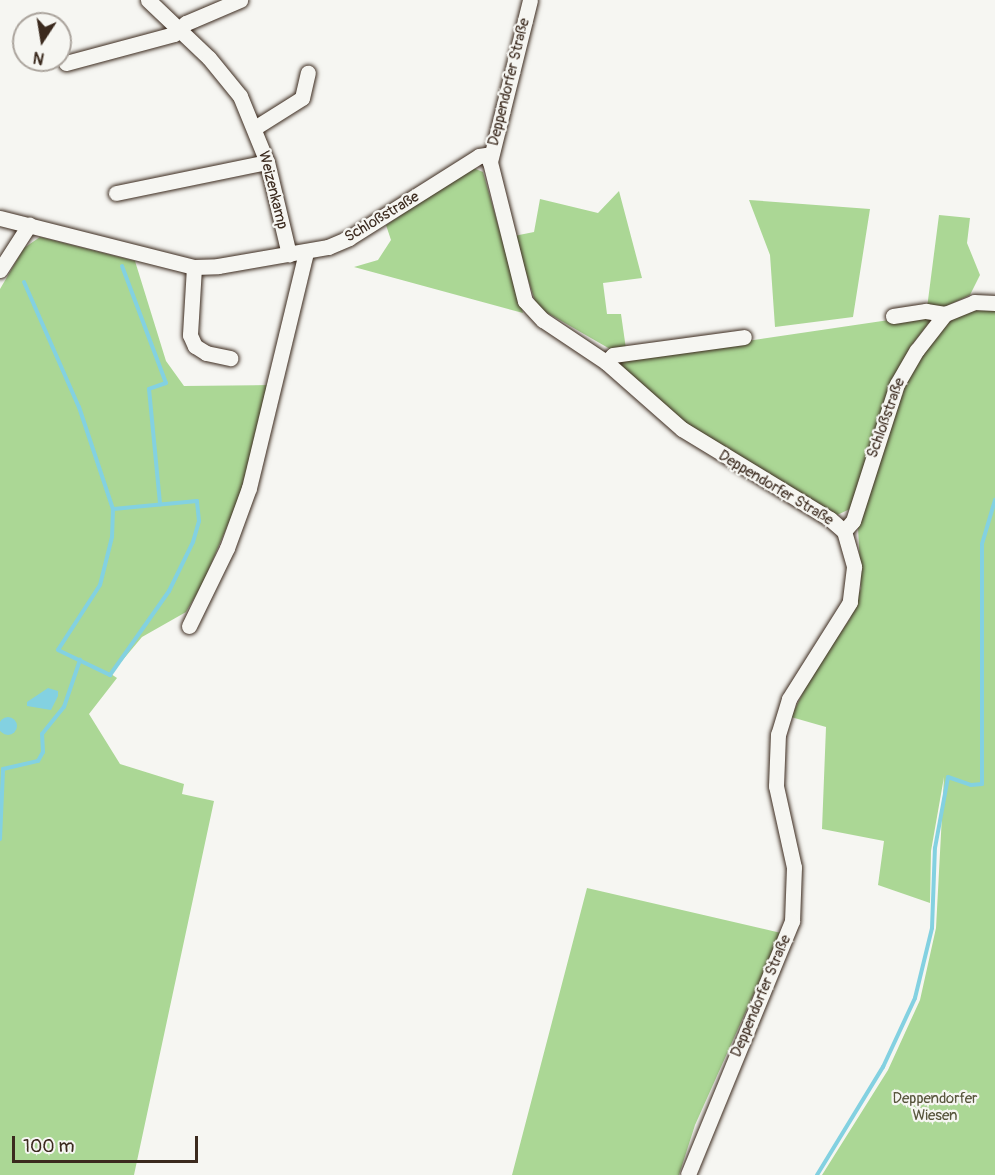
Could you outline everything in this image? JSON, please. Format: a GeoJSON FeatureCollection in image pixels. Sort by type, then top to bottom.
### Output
{"type":"FeatureCollection","features":[{"type":"Feature","properties":{"kind":"street","name":"Weizenkamp"},"geometry":{"type":"LineString","coordinates":[[148,0],[180,29],[240,96],[256,127],[267,162],[289,254]]}},
{"type":"Feature","properties":{"kind":"street"},"geometry":{"type":"LineString","coordinates":[[72,61],[174,34],[240,0]]}},
{"type":"Feature","properties":{"kind":"street","name":"Deppendorfer Straße"},"geometry":{"type":"LineString","coordinates":[[530,0],[491,154],[492,182],[525,301],[543,320],[606,362],[682,429],[830,519],[844,531],[854,567],[850,602],[789,699],[778,734],[776,786],[794,867],[792,921],[688,1175]]}},
{"type":"Feature","properties":{"kind":"street"},"geometry":{"type":"LineString","coordinates":[[256,127],[302,98],[308,73]]}},
{"type":"Feature","properties":{"kind":"street","name":"Schloßstraße"},"geometry":{"type":"LineString","coordinates":[[0,218],[194,267],[306,252],[349,238],[479,156],[491,154]]}},
{"type":"Feature","properties":{"kind":"street"},"geometry":{"type":"LineString","coordinates":[[117,193],[267,162]]}},
{"type":"Feature","properties":{"kind":"street"},"geometry":{"type":"LineString","coordinates":[[0,270],[29,225]]}},
{"type":"Feature","properties":{"kind":"street"},"geometry":{"type":"LineString","coordinates":[[189,626],[227,548],[249,488],[306,252]]}},
{"type":"Feature","properties":{"kind":"street"},"geometry":{"type":"LineString","coordinates":[[194,267],[190,335],[195,346],[206,353],[230,358]]}},
{"type":"Feature","properties":{"kind":"street","name":"Schloßstraße"},"geometry":{"type":"LineString","coordinates":[[844,531],[853,521],[897,384],[929,331],[945,314],[974,302],[995,303]]}},
{"type":"Feature","properties":{"kind":"street","name":"Schloßstraße"},"geometry":{"type":"LineString","coordinates":[[893,316],[926,311],[945,314]]}},
{"type":"Feature","properties":{"kind":"street"},"geometry":{"type":"LineString","coordinates":[[606,362],[613,355],[744,337]]}},
{"type":"Feature","properties":{"kind":"green space"},"geometry":{"type":"Polygon","coordinates":[[[473,168],[483,172],[523,313],[354,267],[378,260],[391,240],[386,225],[473,168]]]}},
{"type":"Feature","properties":{"kind":"green space"},"geometry":{"type":"Polygon","coordinates":[[[619,191],[642,278],[603,283],[607,314],[621,314],[626,349],[610,349],[537,307],[514,236],[534,232],[540,199],[598,213],[619,191]]]}},
{"type":"Feature","properties":{"kind":"green space"},"geometry":{"type":"Polygon","coordinates":[[[749,200],[870,209],[853,317],[775,327],[770,255],[749,200]]]}},
{"type":"Feature","properties":{"kind":"green space"},"geometry":{"type":"Polygon","coordinates":[[[939,215],[970,218],[967,243],[980,275],[970,295],[942,308],[927,308],[939,215]]]}},
{"type":"Feature","properties":{"kind":"green space"},"geometry":{"type":"Polygon","coordinates":[[[40,237],[135,261],[166,361],[184,386],[271,385],[238,501],[202,585],[186,612],[142,637],[111,674],[117,678],[89,714],[120,764],[184,784],[182,794],[214,801],[134,1175],[0,1175],[0,289],[24,248],[40,237]]]}},
{"type":"Feature","properties":{"kind":"green space","name":"Deppendorfer Wiesen"},"geometry":{"type":"Polygon","coordinates":[[[975,309],[995,309],[995,1175],[822,1175],[888,1070],[920,1000],[936,928],[944,777],[931,851],[930,903],[878,885],[884,841],[822,829],[826,727],[791,717],[813,672],[850,619],[861,588],[858,527],[884,433],[902,387],[920,354],[950,319],[975,309]]]}},
{"type":"Feature","properties":{"kind":"green space"},"geometry":{"type":"Polygon","coordinates":[[[923,315],[931,320],[911,346],[893,381],[850,509],[837,515],[691,429],[616,365],[618,360],[923,315]]]}},
{"type":"Feature","properties":{"kind":"green space"},"geometry":{"type":"Polygon","coordinates":[[[587,888],[781,933],[695,1125],[679,1175],[512,1175],[587,888]]]}},
{"type":"Feature","properties":{"kind":"water"},"geometry":{"type":"Polygon","coordinates":[[[48,688],[58,691],[51,710],[27,706],[27,702],[48,688]]]}},
{"type":"Feature","properties":{"kind":"water"},"geometry":{"type":"Polygon","coordinates":[[[8,717],[14,720],[17,726],[14,732],[8,735],[2,732],[-1,726],[2,720],[8,717]]]}},
{"type":"Feature","properties":{"kind":"waterway"},"geometry":{"type":"LineString","coordinates":[[122,266],[166,383],[149,389],[160,504]]}},
{"type":"Feature","properties":{"kind":"waterway"},"geometry":{"type":"LineString","coordinates":[[24,282],[79,407],[113,509],[112,537],[100,585],[58,650],[110,675],[169,591],[193,542],[199,521],[197,501],[113,509]]}},
{"type":"Feature","properties":{"kind":"waterway"},"geometry":{"type":"LineString","coordinates":[[817,1175],[883,1067],[915,998],[932,928],[935,848],[948,777],[971,785],[982,784],[982,544],[995,500]]}},
{"type":"Feature","properties":{"kind":"waterway"},"geometry":{"type":"LineString","coordinates":[[0,839],[3,769],[38,761],[43,752],[42,734],[64,707],[80,660]]}}]}
